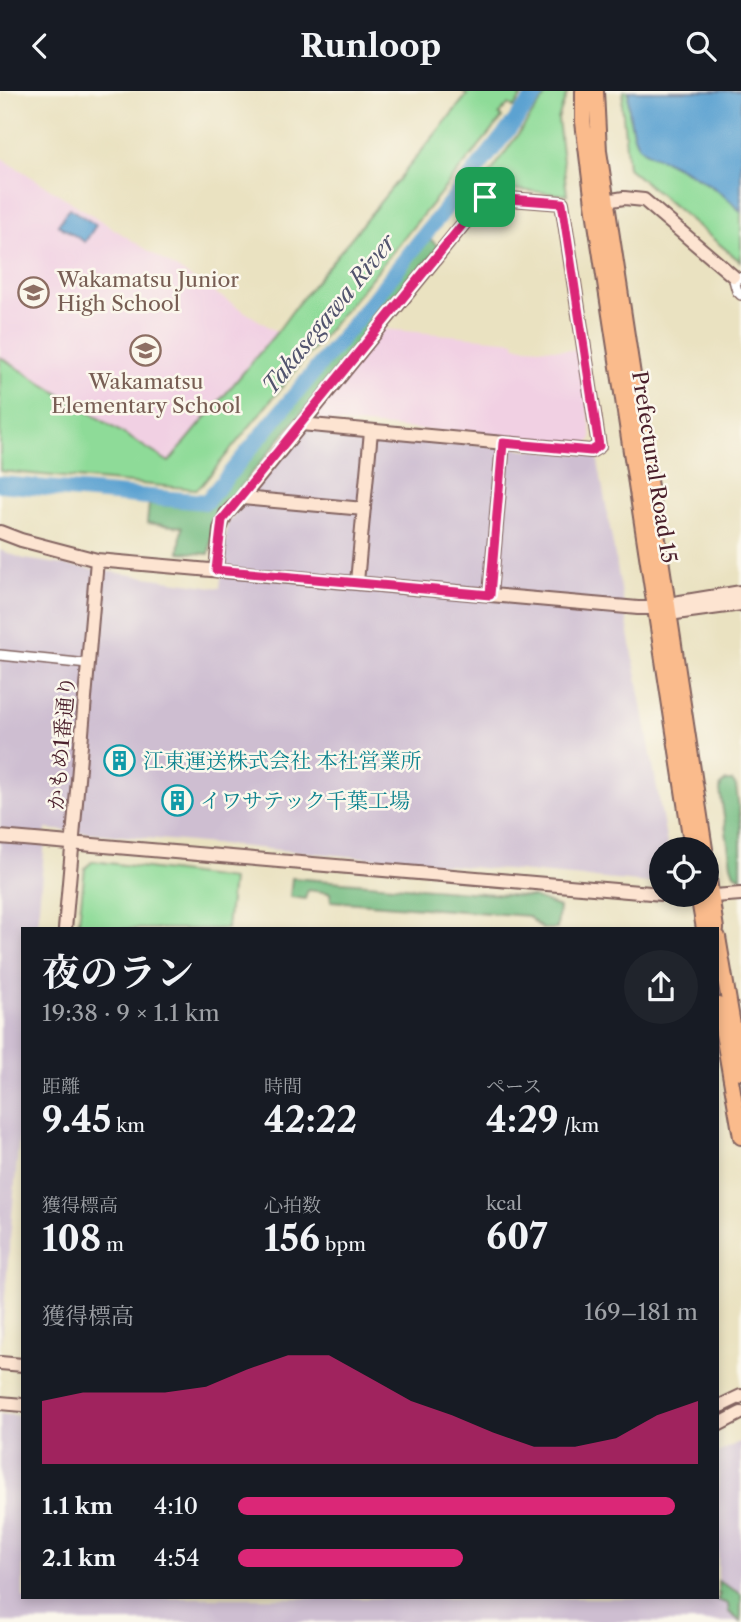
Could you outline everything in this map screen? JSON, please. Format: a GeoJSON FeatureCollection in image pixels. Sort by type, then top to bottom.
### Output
{"type":"FeatureCollection","features":[{"type":"Feature","properties":{"kind":"main road","name":"Prefectural Road 15"},"geometry":{"type":"LineString","coordinates":[[583,91],[583,122],[593,204],[703,837]]}},
{"type":"Feature","properties":{"kind":"main road","name":"Prefectural Road 15"},"geometry":{"type":"LineString","coordinates":[[596,91],[597,135],[664,609],[691,837]]}},
{"type":"Feature","properties":{"kind":"main road"},"geometry":{"type":"LineString","coordinates":[[703,907],[704,927]]}},
{"type":"Feature","properties":{"kind":"main road"},"geometry":{"type":"LineString","coordinates":[[707,907],[715,927]]}},
{"type":"Feature","properties":{"kind":"main road"},"geometry":{"type":"LineString","coordinates":[[719,943],[741,1072]]}},
{"type":"Feature","properties":{"kind":"main road"},"geometry":{"type":"LineString","coordinates":[[719,1011],[741,1137]]}},
{"type":"Feature","properties":{"kind":"street"},"geometry":{"type":"LineString","coordinates":[[216,570],[222,520],[485,197],[562,203],[599,446],[591,451],[301,424]]}},
{"type":"Feature","properties":{"kind":"street"},"geometry":{"type":"LineString","coordinates":[[593,204],[624,198],[644,200],[737,277],[737,291],[741,295]]}},
{"type":"Feature","properties":{"kind":"street"},"geometry":{"type":"LineString","coordinates":[[357,582],[371,431]]}},
{"type":"Feature","properties":{"kind":"street"},"geometry":{"type":"LineString","coordinates":[[490,595],[503,443]]}},
{"type":"Feature","properties":{"kind":"street"},"geometry":{"type":"LineString","coordinates":[[242,498],[364,509]]}},
{"type":"Feature","properties":{"kind":"street"},"geometry":{"type":"LineString","coordinates":[[0,532],[97,560],[664,609],[741,604]]}},
{"type":"Feature","properties":{"kind":"street","name":"かもめ1番通り"},"geometry":{"type":"LineString","coordinates":[[65,927],[97,560]]}},
{"type":"Feature","properties":{"kind":"street"},"geometry":{"type":"LineString","coordinates":[[664,609],[741,592]]}},
{"type":"Feature","properties":{"kind":"street"},"geometry":{"type":"LineString","coordinates":[[0,655],[88,664]]}},
{"type":"Feature","properties":{"kind":"street"},"geometry":{"type":"LineString","coordinates":[[0,837],[649,893]]}},
{"type":"Feature","properties":{"kind":"street"},"geometry":{"type":"LineString","coordinates":[[719,895],[741,894]]}},
{"type":"Feature","properties":{"kind":"street"},"geometry":{"type":"LineString","coordinates":[[0,1363],[21,1365]]}},
{"type":"Feature","properties":{"kind":"street"},"geometry":{"type":"LineString","coordinates":[[719,1406],[741,1397]]}},
{"type":"Feature","properties":{"kind":"street"},"geometry":{"type":"LineString","coordinates":[[0,1403],[21,1405]]}},
{"type":"Feature","properties":{"kind":"street"},"geometry":{"type":"LineString","coordinates":[[719,1424],[741,1413]]}},
{"type":"Feature","properties":{"kind":"shaded area","name":"Wakamatsu Elementary School"},"geometry":{"type":"Polygon","coordinates":[[[0,157],[277,332],[169,462],[0,357],[0,157]]]}},
{"type":"Feature","properties":{"kind":"shaded area"},"geometry":{"type":"Polygon","coordinates":[[[384,329],[515,341],[515,346],[579,351],[592,438],[588,444],[319,421],[316,415],[384,329]]]}},
{"type":"Feature","properties":{"kind":"shaded area"},"geometry":{"type":"Polygon","coordinates":[[[304,428],[597,456],[666,837],[649,837],[649,883],[46,829],[37,927],[21,927],[21,1116],[0,1351],[0,550],[24,559],[220,588],[227,524],[304,428]]]}},
{"type":"Feature","properties":{"kind":"shaded area"},"geometry":{"type":"Polygon","coordinates":[[[0,1414],[21,1416],[21,1599],[719,1599],[719,1452],[741,1441],[741,1622],[0,1622],[0,1414]]]}},
{"type":"Feature","properties":{"kind":"green space"},"geometry":{"type":"Polygon","coordinates":[[[463,91],[514,91],[521,97],[514,108],[509,104],[499,114],[502,118],[201,486],[196,489],[0,471],[0,357],[169,462],[467,95],[463,91]]]}},
{"type":"Feature","properties":{"kind":"green space"},"geometry":{"type":"Polygon","coordinates":[[[535,91],[546,91],[545,95],[549,91],[568,91],[558,119],[567,195],[481,186],[544,98],[535,91]]]}},
{"type":"Feature","properties":{"kind":"green space"},"geometry":{"type":"Polygon","coordinates":[[[624,91],[741,91],[741,262],[628,168],[622,104],[624,91]]]}},
{"type":"Feature","properties":{"kind":"green space"},"geometry":{"type":"Polygon","coordinates":[[[429,238],[439,247],[218,514],[214,520],[209,554],[179,552],[182,527],[147,523],[149,504],[208,509],[429,238]]]}},
{"type":"Feature","properties":{"kind":"green space"},"geometry":{"type":"Polygon","coordinates":[[[726,781],[732,781],[736,786],[741,826],[741,878],[734,873],[731,865],[720,790],[726,781]]]}},
{"type":"Feature","properties":{"kind":"green space"},"geometry":{"type":"Polygon","coordinates":[[[93,861],[232,879],[227,927],[78,927],[85,868],[93,861]]]}},
{"type":"Feature","properties":{"kind":"green space"},"geometry":{"type":"Polygon","coordinates":[[[292,878],[533,897],[559,907],[557,927],[540,927],[528,916],[331,901],[330,893],[308,890],[305,899],[290,897],[292,878]]]}},
{"type":"Feature","properties":{"kind":"green space"},"geometry":{"type":"Polygon","coordinates":[[[719,1582],[741,1594],[741,1622],[729,1612],[728,1604],[717,1600],[720,1594],[719,1582]]]}},
{"type":"Feature","properties":{"kind":"water"},"geometry":{"type":"Polygon","coordinates":[[[629,91],[741,91],[741,212],[708,184],[641,148],[632,130],[629,91]]]}},
{"type":"Feature","properties":{"kind":"water"},"geometry":{"type":"Polygon","coordinates":[[[69,208],[96,225],[85,242],[58,225],[69,208]]]}},
{"type":"Feature","properties":{"kind":"waterway","name":"Takasegawa River"},"geometry":{"type":"LineString","coordinates":[[0,484],[206,502],[356,321],[539,91]]}},
{"type":"Feature","properties":{"kind":"place","name":"Wakamatsu Junior High School"},"geometry":{"type":"Point","coordinates":[34,292]}},
{"type":"Feature","properties":{"kind":"place","name":"Wakamatsu Elementary School"},"geometry":{"type":"Point","coordinates":[146,350]}},
{"type":"Feature","properties":{"kind":"place","name":"江東運送株式会社 本社営業所"},"geometry":{"type":"Point","coordinates":[120,761]}},
{"type":"Feature","properties":{"kind":"place","name":"イワサテック千葉工場"},"geometry":{"type":"Point","coordinates":[177,801]}},
{"type":"Feature","properties":{"kind":"route"},"geometry":{"type":"LineString","coordinates":[[485,197],[562,203],[599,446],[591,451],[503,443],[490,595],[216,570],[222,520],[485,197]]}}]}
